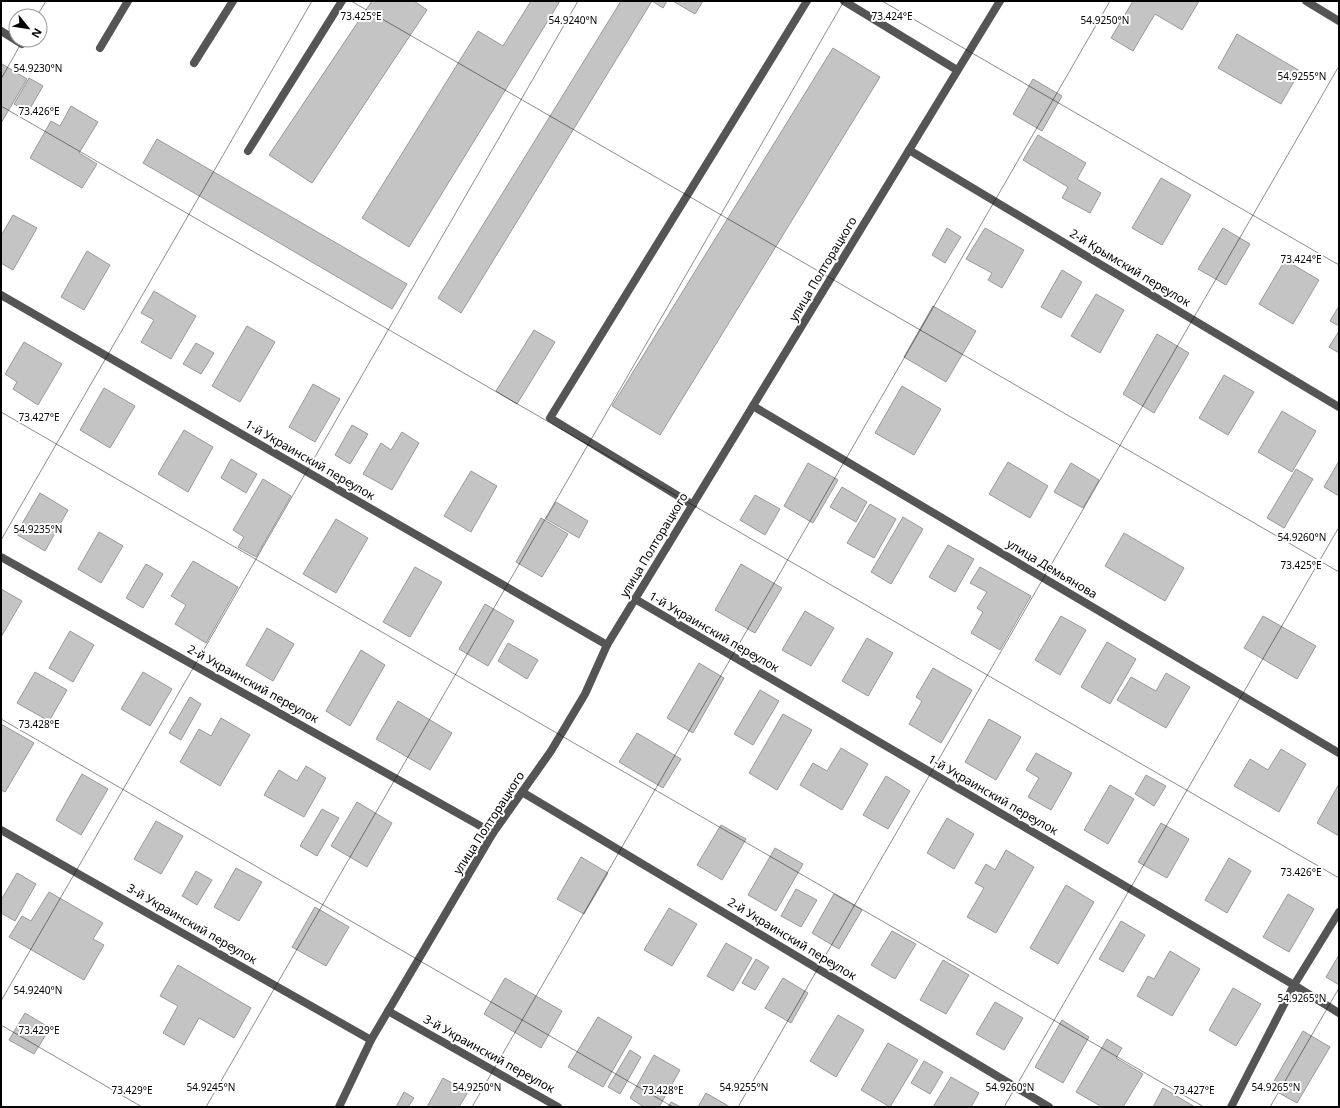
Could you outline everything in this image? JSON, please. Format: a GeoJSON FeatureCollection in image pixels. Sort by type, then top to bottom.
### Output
{"type":"FeatureCollection","features":[{"type":"Feature","properties":{"kind":"street"},"geometry":{"type":"LineString","coordinates":[[100,48],[128,1]]}},
{"type":"Feature","properties":{"kind":"street"},"geometry":{"type":"LineString","coordinates":[[194,63],[233,1]]}},
{"type":"Feature","properties":{"kind":"street"},"geometry":{"type":"LineString","coordinates":[[248,151],[342,1]]}},
{"type":"Feature","properties":{"kind":"street"},"geometry":{"type":"LineString","coordinates":[[693,505],[550,418],[807,1]]}},
{"type":"Feature","properties":{"kind":"street"},"geometry":{"type":"LineString","coordinates":[[844,1],[957,70]]}},
{"type":"Feature","properties":{"kind":"street","name":"улица Полторацкого"},"geometry":{"type":"LineString","coordinates":[[339,1107],[371,1040],[493,833],[551,751],[585,694],[607,646],[1000,1]]}},
{"type":"Feature","properties":{"kind":"street"},"geometry":{"type":"LineString","coordinates":[[1306,1],[1339,21]]}},
{"type":"Feature","properties":{"kind":"street","name":"2-й Крымский переулок"},"geometry":{"type":"LineString","coordinates":[[909,150],[1339,407]]}},
{"type":"Feature","properties":{"kind":"street","name":"1-й Украинский переулок"},"geometry":{"type":"LineString","coordinates":[[1,295],[607,646]]}},
{"type":"Feature","properties":{"kind":"street","name":"улица Демьянова"},"geometry":{"type":"LineString","coordinates":[[753,406],[1339,753]]}},
{"type":"Feature","properties":{"kind":"street","name":"2-й Украинский переулок"},"geometry":{"type":"LineString","coordinates":[[1,557],[493,833]]}},
{"type":"Feature","properties":{"kind":"street","name":"1-й Украинский переулок"},"geometry":{"type":"LineString","coordinates":[[635,600],[1294,985],[1339,1013]]}},
{"type":"Feature","properties":{"kind":"street","name":"2-й Украинский переулок"},"geometry":{"type":"LineString","coordinates":[[522,792],[1049,1107]]}},
{"type":"Feature","properties":{"kind":"street","name":"3-й Украинский переулок"},"geometry":{"type":"LineString","coordinates":[[1,830],[371,1040]]}},
{"type":"Feature","properties":{"kind":"street"},"geometry":{"type":"LineString","coordinates":[[1231,1107],[1294,985],[1339,912]]}},
{"type":"Feature","properties":{"kind":"street","name":"3-й Украинский переулок"},"geometry":{"type":"LineString","coordinates":[[388,1011],[558,1107]]}},
{"type":"Feature","properties":{"kind":"building"},"geometry":{"type":"Polygon","coordinates":[[[372,1],[414,1],[427,10],[312,183],[269,155],[372,1]]]}},
{"type":"Feature","properties":{"kind":"building"},"geometry":{"type":"Polygon","coordinates":[[[531,1],[560,1],[409,247],[362,218],[478,31],[503,46],[531,1]]]}},
{"type":"Feature","properties":{"kind":"building"},"geometry":{"type":"Polygon","coordinates":[[[621,1],[652,1],[461,313],[438,298],[621,1]]]}},
{"type":"Feature","properties":{"kind":"building"},"geometry":{"type":"Polygon","coordinates":[[[652,1],[667,1],[663,8],[652,1]]]}},
{"type":"Feature","properties":{"kind":"building"},"geometry":{"type":"Polygon","coordinates":[[[673,1],[703,1],[695,14],[673,1]]]}},
{"type":"Feature","properties":{"kind":"building"},"geometry":{"type":"Polygon","coordinates":[[[1133,1],[1199,1],[1182,30],[1155,14],[1133,51],[1111,38],[1133,1]]]}},
{"type":"Feature","properties":{"kind":"building"},"geometry":{"type":"Polygon","coordinates":[[[1237,34],[1300,71],[1281,104],[1218,68],[1237,34]]]}},
{"type":"Feature","properties":{"kind":"building"},"geometry":{"type":"Polygon","coordinates":[[[833,48],[880,77],[660,435],[612,406],[833,48]]]}},
{"type":"Feature","properties":{"kind":"building"},"geometry":{"type":"Polygon","coordinates":[[[2,64],[27,79],[1,123],[1,66],[2,64]]]}},
{"type":"Feature","properties":{"kind":"building"},"geometry":{"type":"Polygon","coordinates":[[[29,78],[43,86],[28,112],[14,104],[29,78]]]}},
{"type":"Feature","properties":{"kind":"building"},"geometry":{"type":"Polygon","coordinates":[[[1033,79],[1062,96],[1042,131],[1013,114],[1033,79]]]}},
{"type":"Feature","properties":{"kind":"building"},"geometry":{"type":"Polygon","coordinates":[[[71,106],[98,122],[79,153],[97,164],[82,188],[30,158],[51,121],[60,126],[71,106]]]}},
{"type":"Feature","properties":{"kind":"building"},"geometry":{"type":"Polygon","coordinates":[[[1038,135],[1086,163],[1077,179],[1101,193],[1090,213],[1062,198],[1068,187],[1023,160],[1038,135]]]}},
{"type":"Feature","properties":{"kind":"building"},"geometry":{"type":"Polygon","coordinates":[[[157,139],[407,284],[392,309],[143,163],[157,139]]]}},
{"type":"Feature","properties":{"kind":"building"},"geometry":{"type":"Polygon","coordinates":[[[1161,178],[1191,195],[1162,245],[1132,228],[1161,178]]]}},
{"type":"Feature","properties":{"kind":"building"},"geometry":{"type":"Polygon","coordinates":[[[13,215],[37,228],[13,270],[1,263],[1,236],[13,215]]]}},
{"type":"Feature","properties":{"kind":"building"},"geometry":{"type":"Polygon","coordinates":[[[947,228],[961,237],[945,263],[932,255],[947,228]]]}},
{"type":"Feature","properties":{"kind":"building"},"geometry":{"type":"Polygon","coordinates":[[[985,228],[1024,250],[1002,288],[988,280],[992,273],[966,259],[985,228]]]}},
{"type":"Feature","properties":{"kind":"building"},"geometry":{"type":"Polygon","coordinates":[[[1223,228],[1250,244],[1226,285],[1198,269],[1223,228]]]}},
{"type":"Feature","properties":{"kind":"building"},"geometry":{"type":"Polygon","coordinates":[[[87,251],[110,265],[84,310],[61,297],[87,251]]]}},
{"type":"Feature","properties":{"kind":"building"},"geometry":{"type":"Polygon","coordinates":[[[1285,260],[1319,280],[1293,324],[1259,304],[1285,260]]]}},
{"type":"Feature","properties":{"kind":"building"},"geometry":{"type":"Polygon","coordinates":[[[1062,270],[1082,282],[1061,318],[1041,307],[1062,270]]]}},
{"type":"Feature","properties":{"kind":"building"},"geometry":{"type":"Polygon","coordinates":[[[154,291],[196,316],[171,359],[141,342],[154,320],[141,313],[154,291]]]}},
{"type":"Feature","properties":{"kind":"building"},"geometry":{"type":"Polygon","coordinates":[[[1096,294],[1124,310],[1100,353],[1071,336],[1096,294]]]}},
{"type":"Feature","properties":{"kind":"building"},"geometry":{"type":"Polygon","coordinates":[[[933,306],[976,331],[946,382],[904,357],[933,306]]]}},
{"type":"Feature","properties":{"kind":"building"},"geometry":{"type":"Polygon","coordinates":[[[1339,306],[1339,326],[1330,321],[1339,306]]]}},
{"type":"Feature","properties":{"kind":"building"},"geometry":{"type":"Polygon","coordinates":[[[247,326],[275,342],[240,402],[212,386],[247,326]]]}},
{"type":"Feature","properties":{"kind":"building"},"geometry":{"type":"Polygon","coordinates":[[[534,330],[555,342],[517,404],[496,391],[534,330]]]}},
{"type":"Feature","properties":{"kind":"building"},"geometry":{"type":"Polygon","coordinates":[[[1339,331],[1339,353],[1329,347],[1339,331]]]}},
{"type":"Feature","properties":{"kind":"building"},"geometry":{"type":"Polygon","coordinates":[[[1157,334],[1189,353],[1154,413],[1123,394],[1157,334]]]}},
{"type":"Feature","properties":{"kind":"building"},"geometry":{"type":"Polygon","coordinates":[[[24,342],[62,364],[38,405],[13,389],[17,382],[5,374],[24,342]]]}},
{"type":"Feature","properties":{"kind":"building"},"geometry":{"type":"Polygon","coordinates":[[[196,343],[214,353],[201,374],[183,364],[196,343]]]}},
{"type":"Feature","properties":{"kind":"building"},"geometry":{"type":"Polygon","coordinates":[[[1224,375],[1254,392],[1228,435],[1199,418],[1224,375]]]}},
{"type":"Feature","properties":{"kind":"building"},"geometry":{"type":"Polygon","coordinates":[[[313,384],[340,399],[315,442],[289,427],[313,384]]]}},
{"type":"Feature","properties":{"kind":"building"},"geometry":{"type":"Polygon","coordinates":[[[902,386],[941,409],[914,455],[875,433],[902,386]]]}},
{"type":"Feature","properties":{"kind":"building"},"geometry":{"type":"Polygon","coordinates":[[[104,388],[135,406],[110,448],[80,430],[104,388]]]}},
{"type":"Feature","properties":{"kind":"building"},"geometry":{"type":"Polygon","coordinates":[[[1282,411],[1316,431],[1292,472],[1258,452],[1282,411]]]}},
{"type":"Feature","properties":{"kind":"building"},"geometry":{"type":"Polygon","coordinates":[[[352,425],[368,434],[350,464],[335,455],[352,425]]]}},
{"type":"Feature","properties":{"kind":"building"},"geometry":{"type":"Polygon","coordinates":[[[184,430],[213,447],[188,492],[158,474],[184,430]]]}},
{"type":"Feature","properties":{"kind":"building"},"geometry":{"type":"Polygon","coordinates":[[[402,432],[419,443],[392,490],[363,474],[381,443],[391,450],[402,432]]]}},
{"type":"Feature","properties":{"kind":"building"},"geometry":{"type":"Polygon","coordinates":[[[231,459],[257,474],[246,493],[221,478],[231,459]]]}},
{"type":"Feature","properties":{"kind":"building"},"geometry":{"type":"Polygon","coordinates":[[[1339,461],[1339,496],[1324,487],[1339,461]]]}},
{"type":"Feature","properties":{"kind":"building"},"geometry":{"type":"Polygon","coordinates":[[[1008,462],[1048,486],[1030,518],[989,494],[1008,462]]]}},
{"type":"Feature","properties":{"kind":"building"},"geometry":{"type":"Polygon","coordinates":[[[808,463],[838,480],[813,523],[784,506],[808,463]]]}},
{"type":"Feature","properties":{"kind":"building"},"geometry":{"type":"Polygon","coordinates":[[[1071,463],[1099,480],[1083,508],[1054,492],[1071,463]]]}},
{"type":"Feature","properties":{"kind":"building"},"geometry":{"type":"Polygon","coordinates":[[[1296,469],[1313,479],[1284,528],[1267,518],[1296,469]]]}},
{"type":"Feature","properties":{"kind":"building"},"geometry":{"type":"Polygon","coordinates":[[[471,471],[497,486],[471,532],[444,516],[471,471]]]}},
{"type":"Feature","properties":{"kind":"building"},"geometry":{"type":"Polygon","coordinates":[[[263,479],[291,496],[256,557],[238,547],[244,537],[233,530],[263,479]]]}},
{"type":"Feature","properties":{"kind":"building"},"geometry":{"type":"Polygon","coordinates":[[[842,487],[867,502],[856,522],[830,507],[842,487]]]}},
{"type":"Feature","properties":{"kind":"building"},"geometry":{"type":"Polygon","coordinates":[[[40,493],[68,510],[45,551],[16,534],[40,493]]]}},
{"type":"Feature","properties":{"kind":"building"},"geometry":{"type":"Polygon","coordinates":[[[755,495],[780,509],[765,535],[740,520],[755,495]]]}},
{"type":"Feature","properties":{"kind":"building"},"geometry":{"type":"Polygon","coordinates":[[[556,502],[588,521],[579,538],[546,519],[556,502]]]}},
{"type":"Feature","properties":{"kind":"building"},"geometry":{"type":"Polygon","coordinates":[[[870,504],[896,519],[874,558],[847,543],[870,504]]]}},
{"type":"Feature","properties":{"kind":"building"},"geometry":{"type":"Polygon","coordinates":[[[903,517],[923,529],[891,584],[871,572],[903,517]]]}},
{"type":"Feature","properties":{"kind":"building"},"geometry":{"type":"Polygon","coordinates":[[[541,518],[568,534],[542,577],[516,562],[541,518]]]}},
{"type":"Feature","properties":{"kind":"building"},"geometry":{"type":"Polygon","coordinates":[[[336,519],[368,538],[336,593],[303,574],[336,519]]]}},
{"type":"Feature","properties":{"kind":"building"},"geometry":{"type":"Polygon","coordinates":[[[99,532],[123,546],[101,583],[78,569],[99,532]]]}},
{"type":"Feature","properties":{"kind":"building"},"geometry":{"type":"Polygon","coordinates":[[[1124,533],[1184,568],[1165,601],[1105,566],[1124,533]]]}},
{"type":"Feature","properties":{"kind":"building"},"geometry":{"type":"Polygon","coordinates":[[[948,545],[974,559],[955,592],[929,577],[948,545]]]}},
{"type":"Feature","properties":{"kind":"building"},"geometry":{"type":"Polygon","coordinates":[[[193,561],[238,587],[206,643],[175,624],[186,605],[171,596],[193,561]]]}},
{"type":"Feature","properties":{"kind":"building"},"geometry":{"type":"Polygon","coordinates":[[[146,564],[163,574],[143,608],[126,598],[146,564]]]}},
{"type":"Feature","properties":{"kind":"building"},"geometry":{"type":"Polygon","coordinates":[[[741,564],[782,588],[755,633],[715,610],[741,564]]]}},
{"type":"Feature","properties":{"kind":"building"},"geometry":{"type":"Polygon","coordinates":[[[415,567],[442,582],[410,637],[383,622],[415,567]]]}},
{"type":"Feature","properties":{"kind":"building"},"geometry":{"type":"Polygon","coordinates":[[[980,567],[1031,596],[1000,650],[971,633],[983,612],[977,608],[987,592],[970,583],[980,567]]]}},
{"type":"Feature","properties":{"kind":"building"},"geometry":{"type":"Polygon","coordinates":[[[1,589],[22,601],[1,637],[1,589]]]}},
{"type":"Feature","properties":{"kind":"building"},"geometry":{"type":"Polygon","coordinates":[[[485,604],[514,621],[488,666],[459,649],[485,604]]]}},
{"type":"Feature","properties":{"kind":"building"},"geometry":{"type":"Polygon","coordinates":[[[805,611],[834,628],[811,666],[782,650],[805,611]]]}},
{"type":"Feature","properties":{"kind":"building"},"geometry":{"type":"Polygon","coordinates":[[[1061,616],[1086,630],[1060,675],[1035,660],[1061,616]]]}},
{"type":"Feature","properties":{"kind":"building"},"geometry":{"type":"Polygon","coordinates":[[[1263,616],[1316,646],[1297,679],[1244,648],[1263,616]]]}},
{"type":"Feature","properties":{"kind":"building"},"geometry":{"type":"Polygon","coordinates":[[[267,628],[294,644],[273,681],[246,665],[267,628]]]}},
{"type":"Feature","properties":{"kind":"building"},"geometry":{"type":"Polygon","coordinates":[[[70,631],[94,645],[73,682],[49,668],[70,631]]]}},
{"type":"Feature","properties":{"kind":"building"},"geometry":{"type":"Polygon","coordinates":[[[867,638],[893,653],[868,696],[842,681],[867,638]]]}},
{"type":"Feature","properties":{"kind":"building"},"geometry":{"type":"Polygon","coordinates":[[[1107,642],[1136,659],[1110,704],[1081,687],[1107,642]]]}},
{"type":"Feature","properties":{"kind":"building"},"geometry":{"type":"Polygon","coordinates":[[[508,643],[538,660],[527,679],[498,661],[508,643]]]}},
{"type":"Feature","properties":{"kind":"building"},"geometry":{"type":"Polygon","coordinates":[[[361,650],[385,665],[350,726],[326,711],[361,650]]]}},
{"type":"Feature","properties":{"kind":"building"},"geometry":{"type":"Polygon","coordinates":[[[699,663],[724,678],[693,733],[667,718],[699,663]]]}},
{"type":"Feature","properties":{"kind":"building"},"geometry":{"type":"Polygon","coordinates":[[[933,668],[972,690],[941,743],[909,724],[922,701],[916,697],[933,668]]]}},
{"type":"Feature","properties":{"kind":"building"},"geometry":{"type":"Polygon","coordinates":[[[35,672],[67,690],[49,721],[17,703],[35,672]]]}},
{"type":"Feature","properties":{"kind":"building"},"geometry":{"type":"Polygon","coordinates":[[[143,672],[172,689],[150,726],[121,709],[143,672]]]}},
{"type":"Feature","properties":{"kind":"building"},"geometry":{"type":"Polygon","coordinates":[[[1166,673],[1190,687],[1166,728],[1117,700],[1131,677],[1156,691],[1166,673]]]}},
{"type":"Feature","properties":{"kind":"building"},"geometry":{"type":"Polygon","coordinates":[[[760,690],[779,701],[753,745],[734,734],[760,690]]]}},
{"type":"Feature","properties":{"kind":"building"},"geometry":{"type":"Polygon","coordinates":[[[190,697],[201,704],[181,740],[169,733],[190,697]]]}},
{"type":"Feature","properties":{"kind":"building"},"geometry":{"type":"Polygon","coordinates":[[[398,701],[452,733],[430,770],[376,739],[398,701]]]}},
{"type":"Feature","properties":{"kind":"building"},"geometry":{"type":"Polygon","coordinates":[[[783,714],[812,730],[777,790],[749,773],[783,714]]]}},
{"type":"Feature","properties":{"kind":"building"},"geometry":{"type":"Polygon","coordinates":[[[221,718],[250,735],[220,786],[180,762],[199,729],[211,736],[221,718]]]}},
{"type":"Feature","properties":{"kind":"building"},"geometry":{"type":"Polygon","coordinates":[[[989,719],[1021,737],[996,780],[965,762],[989,719]]]}},
{"type":"Feature","properties":{"kind":"building"},"geometry":{"type":"Polygon","coordinates":[[[1,724],[34,743],[5,792],[1,790],[1,724]]]}},
{"type":"Feature","properties":{"kind":"building"},"geometry":{"type":"Polygon","coordinates":[[[637,733],[681,759],[663,788],[619,762],[637,733]]]}},
{"type":"Feature","properties":{"kind":"building"},"geometry":{"type":"Polygon","coordinates":[[[841,748],[868,764],[842,810],[800,785],[813,763],[827,771],[841,748]]]}},
{"type":"Feature","properties":{"kind":"building"},"geometry":{"type":"Polygon","coordinates":[[[1281,749],[1306,764],[1279,812],[1234,786],[1250,759],[1268,770],[1281,749]]]}},
{"type":"Feature","properties":{"kind":"building"},"geometry":{"type":"Polygon","coordinates":[[[1036,753],[1072,773],[1051,810],[1028,797],[1039,778],[1026,770],[1036,753]]]}},
{"type":"Feature","properties":{"kind":"building"},"geometry":{"type":"Polygon","coordinates":[[[306,766],[326,778],[304,817],[264,795],[279,770],[297,781],[306,766]]]}},
{"type":"Feature","properties":{"kind":"building"},"geometry":{"type":"Polygon","coordinates":[[[82,774],[108,789],[81,835],[56,820],[82,774]]]}},
{"type":"Feature","properties":{"kind":"building"},"geometry":{"type":"Polygon","coordinates":[[[1146,775],[1166,786],[1154,806],[1135,794],[1146,775]]]}},
{"type":"Feature","properties":{"kind":"building"},"geometry":{"type":"Polygon","coordinates":[[[886,776],[910,791],[888,829],[863,815],[886,776]]]}},
{"type":"Feature","properties":{"kind":"building"},"geometry":{"type":"Polygon","coordinates":[[[1339,784],[1339,836],[1317,823],[1339,784]]]}},
{"type":"Feature","properties":{"kind":"building"},"geometry":{"type":"Polygon","coordinates":[[[1110,785],[1134,799],[1108,844],[1084,830],[1110,785]]]}},
{"type":"Feature","properties":{"kind":"building"},"geometry":{"type":"Polygon","coordinates":[[[357,802],[392,823],[367,867],[331,846],[357,802]]]}},
{"type":"Feature","properties":{"kind":"building"},"geometry":{"type":"Polygon","coordinates":[[[322,809],[339,818],[317,856],[300,846],[322,809]]]}},
{"type":"Feature","properties":{"kind":"building"},"geometry":{"type":"Polygon","coordinates":[[[947,818],[974,834],[954,869],[927,853],[947,818]]]}},
{"type":"Feature","properties":{"kind":"building"},"geometry":{"type":"Polygon","coordinates":[[[156,821],[183,836],[161,874],[134,859],[156,821]]]}},
{"type":"Feature","properties":{"kind":"building"},"geometry":{"type":"Polygon","coordinates":[[[1161,823],[1189,839],[1167,878],[1138,862],[1161,823]]]}},
{"type":"Feature","properties":{"kind":"building"},"geometry":{"type":"Polygon","coordinates":[[[721,825],[746,839],[722,880],[697,865],[721,825]]]}},
{"type":"Feature","properties":{"kind":"building"},"geometry":{"type":"Polygon","coordinates":[[[775,848],[803,864],[776,911],[748,895],[775,848]]]}},
{"type":"Feature","properties":{"kind":"building"},"geometry":{"type":"Polygon","coordinates":[[[1006,850],[1034,867],[996,933],[967,917],[984,888],[975,883],[986,864],[995,870],[1006,850]]]}},
{"type":"Feature","properties":{"kind":"building"},"geometry":{"type":"Polygon","coordinates":[[[581,857],[608,873],[584,914],[557,899],[581,857]]]}},
{"type":"Feature","properties":{"kind":"building"},"geometry":{"type":"Polygon","coordinates":[[[1229,858],[1251,871],[1227,913],[1205,900],[1229,858]]]}},
{"type":"Feature","properties":{"kind":"building"},"geometry":{"type":"Polygon","coordinates":[[[236,868],[262,882],[239,921],[214,907],[236,868]]]}},
{"type":"Feature","properties":{"kind":"building"},"geometry":{"type":"Polygon","coordinates":[[[196,871],[212,880],[197,905],[182,896],[196,871]]]}},
{"type":"Feature","properties":{"kind":"building"},"geometry":{"type":"Polygon","coordinates":[[[17,873],[36,884],[15,921],[1,913],[1,900],[17,873]]]}},
{"type":"Feature","properties":{"kind":"building"},"geometry":{"type":"Polygon","coordinates":[[[1066,885],[1094,902],[1058,964],[1030,948],[1066,885]]]}},
{"type":"Feature","properties":{"kind":"building"},"geometry":{"type":"Polygon","coordinates":[[[796,889],[817,900],[801,927],[781,916],[796,889]]]}},
{"type":"Feature","properties":{"kind":"building"},"geometry":{"type":"Polygon","coordinates":[[[49,892],[103,923],[93,939],[104,945],[84,980],[9,937],[22,916],[31,921],[49,892]]]}},
{"type":"Feature","properties":{"kind":"building"},"geometry":{"type":"Polygon","coordinates":[[[834,894],[862,910],[839,949],[812,933],[834,894]]]}},
{"type":"Feature","properties":{"kind":"building"},"geometry":{"type":"Polygon","coordinates":[[[1288,894],[1314,909],[1289,952],[1263,937],[1288,894]]]}},
{"type":"Feature","properties":{"kind":"building"},"geometry":{"type":"Polygon","coordinates":[[[315,907],[349,927],[326,966],[292,947],[315,907]]]}},
{"type":"Feature","properties":{"kind":"building"},"geometry":{"type":"Polygon","coordinates":[[[669,908],[697,924],[672,966],[644,950],[669,908]]]}},
{"type":"Feature","properties":{"kind":"building"},"geometry":{"type":"Polygon","coordinates":[[[1121,921],[1145,935],[1123,972],[1099,959],[1121,921]]]}},
{"type":"Feature","properties":{"kind":"building"},"geometry":{"type":"Polygon","coordinates":[[[892,931],[916,944],[895,979],[871,965],[892,931]]]}},
{"type":"Feature","properties":{"kind":"building"},"geometry":{"type":"Polygon","coordinates":[[[726,943],[752,958],[733,991],[707,976],[726,943]]]}},
{"type":"Feature","properties":{"kind":"building"},"geometry":{"type":"Polygon","coordinates":[[[1170,951],[1200,969],[1172,1016],[1137,996],[1148,976],[1154,979],[1170,951]]]}},
{"type":"Feature","properties":{"kind":"building"},"geometry":{"type":"Polygon","coordinates":[[[1339,955],[1339,985],[1326,977],[1339,955]]]}},
{"type":"Feature","properties":{"kind":"building"},"geometry":{"type":"Polygon","coordinates":[[[756,959],[769,967],[755,990],[742,983],[756,959]]]}},
{"type":"Feature","properties":{"kind":"building"},"geometry":{"type":"Polygon","coordinates":[[[943,960],[969,975],[946,1014],[920,1000],[943,960]]]}},
{"type":"Feature","properties":{"kind":"building"},"geometry":{"type":"Polygon","coordinates":[[[178,965],[251,1008],[234,1038],[199,1018],[184,1045],[163,1033],[178,1006],[160,996],[178,965]]]}},
{"type":"Feature","properties":{"kind":"building"},"geometry":{"type":"Polygon","coordinates":[[[505,978],[562,1011],[541,1048],[484,1014],[505,978]]]}},
{"type":"Feature","properties":{"kind":"building"},"geometry":{"type":"Polygon","coordinates":[[[783,978],[808,993],[791,1023],[765,1008],[783,978]]]}},
{"type":"Feature","properties":{"kind":"building"},"geometry":{"type":"Polygon","coordinates":[[[1233,988],[1261,1004],[1236,1046],[1209,1030],[1233,988]]]}},
{"type":"Feature","properties":{"kind":"building"},"geometry":{"type":"Polygon","coordinates":[[[995,1002],[1023,1018],[1004,1050],[976,1034],[995,1002]]]}},
{"type":"Feature","properties":{"kind":"building"},"geometry":{"type":"Polygon","coordinates":[[[25,1013],[50,1028],[34,1054],[9,1040],[25,1013]]]}},
{"type":"Feature","properties":{"kind":"building"},"geometry":{"type":"Polygon","coordinates":[[[838,1015],[864,1030],[836,1077],[810,1061],[838,1015]]]}},
{"type":"Feature","properties":{"kind":"building"},"geometry":{"type":"Polygon","coordinates":[[[598,1017],[632,1037],[603,1087],[568,1067],[598,1017]]]}},
{"type":"Feature","properties":{"kind":"building"},"geometry":{"type":"Polygon","coordinates":[[[1062,1020],[1089,1037],[1063,1083],[1035,1067],[1062,1020]]]}},
{"type":"Feature","properties":{"kind":"building"},"geometry":{"type":"Polygon","coordinates":[[[1303,1031],[1330,1047],[1297,1103],[1270,1088],[1303,1031]]]}},
{"type":"Feature","properties":{"kind":"building"},"geometry":{"type":"Polygon","coordinates":[[[1107,1039],[1122,1048],[1116,1058],[1143,1074],[1123,1107],[1102,1107],[1076,1092],[1107,1039]]]}},
{"type":"Feature","properties":{"kind":"building"},"geometry":{"type":"Polygon","coordinates":[[[888,1043],[918,1060],[890,1107],[861,1090],[888,1043]]]}},
{"type":"Feature","properties":{"kind":"building"},"geometry":{"type":"Polygon","coordinates":[[[630,1050],[641,1057],[620,1094],[608,1087],[630,1050]]]}},
{"type":"Feature","properties":{"kind":"building"},"geometry":{"type":"Polygon","coordinates":[[[654,1055],[680,1070],[659,1107],[644,1107],[630,1098],[654,1055]]]}},
{"type":"Feature","properties":{"kind":"building"},"geometry":{"type":"Polygon","coordinates":[[[924,1061],[943,1072],[930,1094],[911,1083],[924,1061]]]}},
{"type":"Feature","properties":{"kind":"building"},"geometry":{"type":"Polygon","coordinates":[[[951,1077],[979,1093],[971,1107],[933,1107],[951,1077]]]}},
{"type":"Feature","properties":{"kind":"building"},"geometry":{"type":"Polygon","coordinates":[[[443,1078],[468,1092],[459,1107],[427,1107],[443,1078]]]}},
{"type":"Feature","properties":{"kind":"building"},"geometry":{"type":"Polygon","coordinates":[[[1163,1088],[1195,1107],[1153,1107],[1163,1088]]]}},
{"type":"Feature","properties":{"kind":"building"},"geometry":{"type":"Polygon","coordinates":[[[404,1092],[414,1098],[408,1107],[396,1107],[404,1092]]]}},
{"type":"Feature","properties":{"kind":"building"},"geometry":{"type":"Polygon","coordinates":[[[706,1093],[730,1107],[698,1107],[706,1093]]]}},
{"type":"Feature","properties":{"kind":"building"},"geometry":{"type":"Polygon","coordinates":[[[671,1102],[681,1107],[668,1107],[671,1102]]]}}]}
